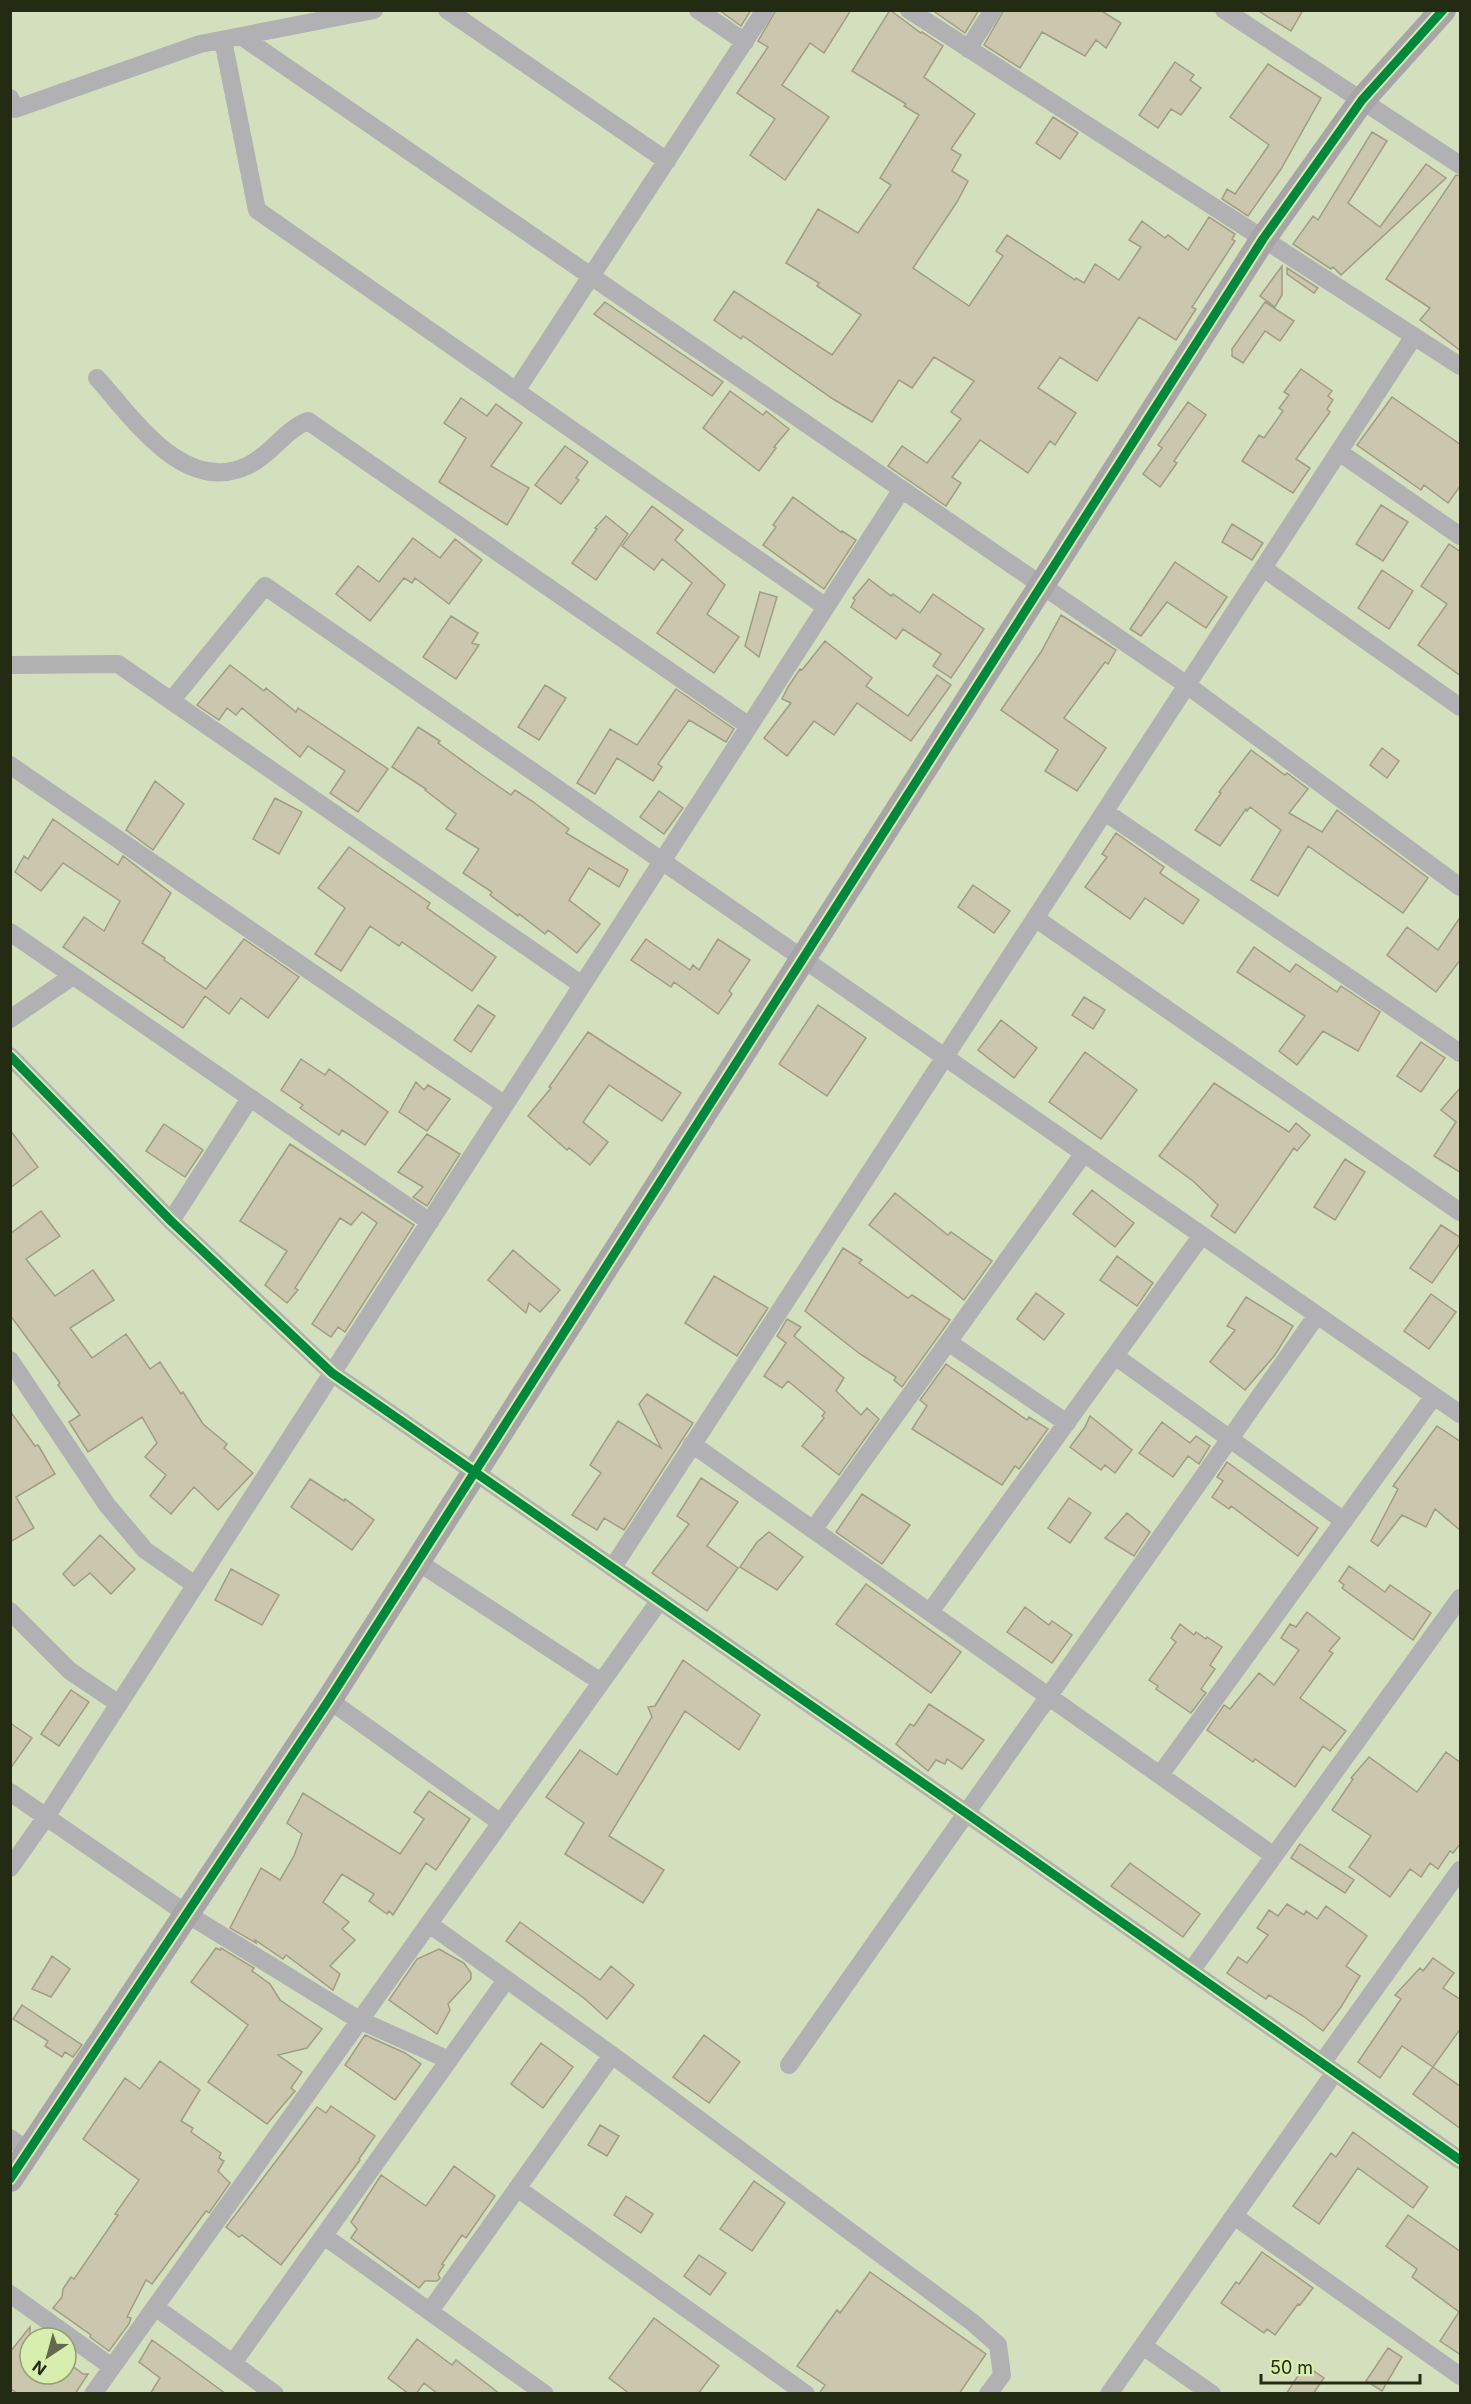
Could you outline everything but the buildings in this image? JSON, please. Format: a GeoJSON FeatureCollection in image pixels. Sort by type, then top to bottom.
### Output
{"type":"FeatureCollection","features":[{"type":"Feature","properties":{"kind":"street"},"geometry":{"type":"LineString","coordinates":[[10,98],[15,109],[200,44],[374,10]]}},
{"type":"Feature","properties":{"kind":"street"},"geometry":{"type":"LineString","coordinates":[[447,10],[667,161]]}},
{"type":"Feature","properties":{"kind":"street"},"geometry":{"type":"LineString","coordinates":[[698,10],[745,42]]}},
{"type":"Feature","properties":{"kind":"street"},"geometry":{"type":"LineString","coordinates":[[516,391],[765,10]]}},
{"type":"Feature","properties":{"kind":"street"},"geometry":{"type":"LineString","coordinates":[[909,10],[1461,366]]}},
{"type":"Feature","properties":{"kind":"street"},"geometry":{"type":"LineString","coordinates":[[968,49],[993,10]]}},
{"type":"Feature","properties":{"kind":"street"},"geometry":{"type":"LineString","coordinates":[[1224,10],[1461,165]]}},
{"type":"Feature","properties":{"kind":"street"},"geometry":{"type":"LineString","coordinates":[[10,2179],[20,2145],[187,1914],[329,1700],[1263,239],[1362,100],[1443,10]]}},
{"type":"Feature","properties":{"kind":"street"},"geometry":{"type":"LineString","coordinates":[[242,36],[1187,685],[1461,887]]}},
{"type":"Feature","properties":{"kind":"street"},"geometry":{"type":"LineString","coordinates":[[223,40],[257,210],[826,608]]}},
{"type":"Feature","properties":{"kind":"street"},"geometry":{"type":"LineString","coordinates":[[613,1567],[1414,336]]}},
{"type":"Feature","properties":{"kind":"street"},"geometry":{"type":"LineString","coordinates":[[97,378],[159,448],[181,463],[203,470],[232,472],[251,464],[295,426],[308,421],[749,726]]}},
{"type":"Feature","properties":{"kind":"street"},"geometry":{"type":"LineString","coordinates":[[1338,452],[1461,536]]}},
{"type":"Feature","properties":{"kind":"street"},"geometry":{"type":"LineString","coordinates":[[10,1868],[46,1817],[902,489]]}},
{"type":"Feature","properties":{"kind":"street"},"geometry":{"type":"LineString","coordinates":[[1263,568],[1461,707]]}},
{"type":"Feature","properties":{"kind":"street"},"geometry":{"type":"LineString","coordinates":[[171,701],[265,586],[1461,1414]]}},
{"type":"Feature","properties":{"kind":"street"},"geometry":{"type":"LineString","coordinates":[[10,665],[118,664],[582,985]]}},
{"type":"Feature","properties":{"kind":"street"},"geometry":{"type":"LineString","coordinates":[[10,765],[505,1105]]}},
{"type":"Feature","properties":{"kind":"street"},"geometry":{"type":"LineString","coordinates":[[1105,812],[1461,1053]]}},
{"type":"Feature","properties":{"kind":"street"},"geometry":{"type":"LineString","coordinates":[[1035,918],[1461,1212]]}},
{"type":"Feature","properties":{"kind":"street"},"geometry":{"type":"LineString","coordinates":[[10,932],[430,1222]]}},
{"type":"Feature","properties":{"kind":"street"},"geometry":{"type":"LineString","coordinates":[[10,1019],[73,976]]}},
{"type":"Feature","properties":{"kind":"street"},"geometry":{"type":"LineString","coordinates":[[10,1056],[171,1221],[332,1373],[476,1471],[1460,2160]]}},
{"type":"Feature","properties":{"kind":"street"},"geometry":{"type":"LineString","coordinates":[[171,1221],[250,1098]]}},
{"type":"Feature","properties":{"kind":"street"},"geometry":{"type":"LineString","coordinates":[[813,1530],[1084,1153]]}},
{"type":"Feature","properties":{"kind":"street"},"geometry":{"type":"LineString","coordinates":[[930,1612],[1202,1235]]}},
{"type":"Feature","properties":{"kind":"street"},"geometry":{"type":"LineString","coordinates":[[789,2065],[1317,1315]]}},
{"type":"Feature","properties":{"kind":"street"},"geometry":{"type":"LineString","coordinates":[[948,1342],[1067,1423]]}},
{"type":"Feature","properties":{"kind":"street"},"geometry":{"type":"LineString","coordinates":[[1115,1356],[1344,1521]]}},
{"type":"Feature","properties":{"kind":"street"},"geometry":{"type":"LineString","coordinates":[[10,1360],[106,1505],[145,1550],[195,1585]]}},
{"type":"Feature","properties":{"kind":"street"},"geometry":{"type":"LineString","coordinates":[[1160,1775],[1434,1396]]}},
{"type":"Feature","properties":{"kind":"street"},"geometry":{"type":"LineString","coordinates":[[692,1444],[1274,1856]]}},
{"type":"Feature","properties":{"kind":"street"},"geometry":{"type":"LineString","coordinates":[[418,1562],[601,1682]]}},
{"type":"Feature","properties":{"kind":"street"},"geometry":{"type":"LineString","coordinates":[[1191,1971],[1461,1598]]}},
{"type":"Feature","properties":{"kind":"street"},"geometry":{"type":"LineString","coordinates":[[93,2394],[660,1600]]}},
{"type":"Feature","properties":{"kind":"street"},"geometry":{"type":"LineString","coordinates":[[10,1611],[70,1671],[119,1704]]}},
{"type":"Feature","properties":{"kind":"street"},"geometry":{"type":"LineString","coordinates":[[329,1700],[501,1822]]}},
{"type":"Feature","properties":{"kind":"street"},"geometry":{"type":"LineString","coordinates":[[10,1792],[187,1914],[359,2020],[448,2060]]}},
{"type":"Feature","properties":{"kind":"street"},"geometry":{"type":"LineString","coordinates":[[1109,2394],[1234,2216],[1328,2068],[1461,1870]]}},
{"type":"Feature","properties":{"kind":"street"},"geometry":{"type":"LineString","coordinates":[[429,1924],[612,2055],[972,2322],[998,2345],[1002,2375],[988,2394]]}},
{"type":"Feature","properties":{"kind":"street"},"geometry":{"type":"LineString","coordinates":[[233,2363],[506,1980]]}},
{"type":"Feature","properties":{"kind":"street"},"geometry":{"type":"LineString","coordinates":[[429,2311],[612,2055]]}},
{"type":"Feature","properties":{"kind":"street"},"geometry":{"type":"LineString","coordinates":[[517,2188],[806,2394]]}},
{"type":"Feature","properties":{"kind":"street"},"geometry":{"type":"LineString","coordinates":[[1234,2216],[1461,2376]]}},
{"type":"Feature","properties":{"kind":"street"},"geometry":{"type":"LineString","coordinates":[[324,2236],[545,2394]]}},
{"type":"Feature","properties":{"kind":"street"},"geometry":{"type":"LineString","coordinates":[[10,2294],[112,2367]]}},
{"type":"Feature","properties":{"kind":"street"},"geometry":{"type":"LineString","coordinates":[[155,2307],[275,2394]]}},
{"type":"Feature","properties":{"kind":"street"},"geometry":{"type":"LineString","coordinates":[[1143,2346],[1212,2394]]}},
{"type":"Feature","properties":{"kind":"cycle path"},"geometry":{"type":"LineString","coordinates":[[10,2179],[329,1700],[1263,239],[1362,100],[1443,10]]}},
{"type":"Feature","properties":{"kind":"cycle path"},"geometry":{"type":"LineString","coordinates":[[10,1056],[171,1221],[332,1373],[966,1813],[1460,2160]]}}]}
